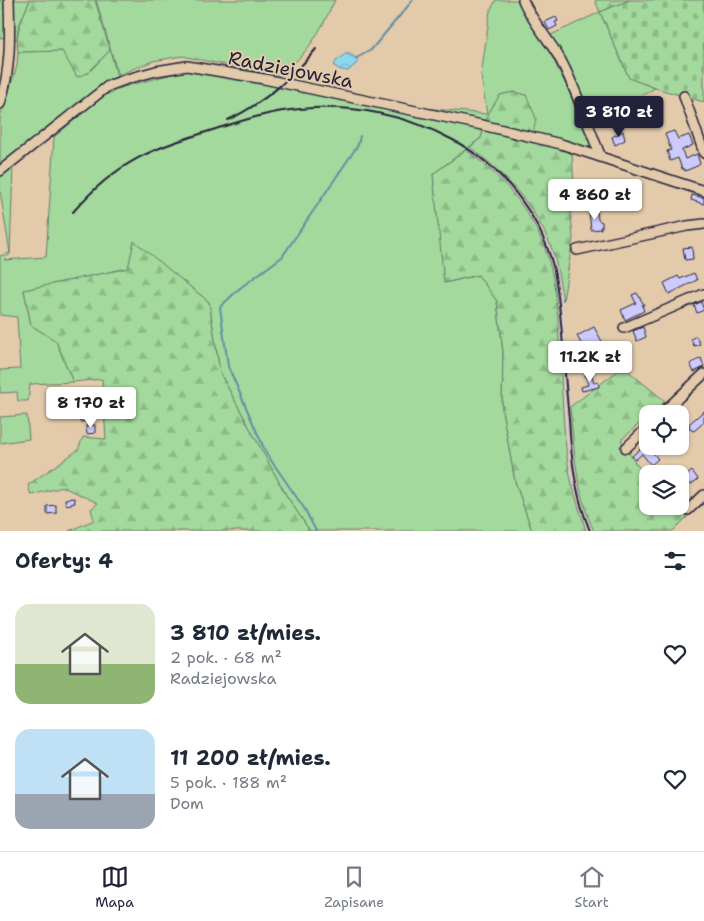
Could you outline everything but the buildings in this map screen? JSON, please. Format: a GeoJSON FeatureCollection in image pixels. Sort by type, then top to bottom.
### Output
{"type":"FeatureCollection","features":[{"type":"Feature","properties":{"kind":"street"},"geometry":{"type":"LineString","coordinates":[[0,104],[10,62],[9,0]]}},
{"type":"Feature","properties":{"kind":"street"},"geometry":{"type":"LineString","coordinates":[[523,0],[560,59],[576,92],[601,156]]}},
{"type":"Feature","properties":{"kind":"street"},"geometry":{"type":"LineString","coordinates":[[0,40],[10,40]]}},
{"type":"Feature","properties":{"kind":"street","name":"Radziejowska"},"geometry":{"type":"LineString","coordinates":[[0,171],[108,86],[156,71],[187,66],[264,79],[482,125],[561,144],[704,191]]}},
{"type":"Feature","properties":{"kind":"street"},"geometry":{"type":"LineString","coordinates":[[684,96],[704,153]]}},
{"type":"Feature","properties":{"kind":"street"},"geometry":{"type":"LineString","coordinates":[[578,250],[704,224]]}},
{"type":"Feature","properties":{"kind":"street"},"geometry":{"type":"LineString","coordinates":[[624,328],[704,294]]}},
{"type":"Feature","properties":{"kind":"street"},"geometry":{"type":"LineString","coordinates":[[671,405],[704,374]]}},
{"type":"Feature","properties":{"kind":"street"},"geometry":{"type":"LineString","coordinates":[[626,448],[639,436]]}},
{"type":"Feature","properties":{"kind":"street"},"geometry":{"type":"LineString","coordinates":[[689,509],[704,496]]}},
{"type":"Feature","properties":{"kind":"shaded area"},"geometry":{"type":"Polygon","coordinates":[[[461,140],[495,166],[510,181],[526,202],[544,232],[554,257],[563,301],[570,407],[579,483],[594,531],[586,531],[571,479],[565,432],[557,307],[552,272],[544,245],[528,215],[510,189],[487,166],[466,150],[461,140]]]}},
{"type":"Feature","properties":{"kind":"green space"},"geometry":{"type":"Polygon","coordinates":[[[0,0],[6,0],[7,37],[0,38],[0,0]]]}},
{"type":"Feature","properties":{"kind":"green space"},"geometry":{"type":"Polygon","coordinates":[[[6,0],[30,0],[18,28],[17,39],[7,37],[6,0]]]}},
{"type":"Feature","properties":{"kind":"green space"},"geometry":{"type":"Polygon","coordinates":[[[30,0],[95,0],[110,50],[88,73],[77,77],[62,51],[18,52],[18,31],[30,0]]]}},
{"type":"Feature","properties":{"kind":"green space"},"geometry":{"type":"Polygon","coordinates":[[[96,0],[335,0],[324,23],[306,51],[279,76],[182,56],[153,61],[118,75],[96,0]]]}},
{"type":"Feature","properties":{"kind":"green space"},"geometry":{"type":"Polygon","coordinates":[[[496,0],[519,0],[549,51],[566,85],[591,145],[586,147],[532,140],[526,95],[514,92],[500,95],[488,114],[481,138],[433,174],[445,283],[478,275],[497,301],[503,352],[502,410],[515,481],[532,531],[310,531],[286,495],[220,373],[209,302],[134,242],[129,268],[24,290],[31,325],[56,341],[73,382],[30,384],[28,401],[18,401],[17,392],[0,393],[0,370],[20,369],[17,317],[0,315],[0,256],[10,253],[0,191],[0,176],[13,166],[10,254],[4,260],[46,257],[54,137],[102,97],[123,87],[184,71],[223,76],[237,68],[300,84],[413,107],[487,114],[481,76],[490,11],[496,0]]]}},
{"type":"Feature","properties":{"kind":"green space"},"geometry":{"type":"Polygon","coordinates":[[[595,0],[630,0],[600,12],[595,0]]]}},
{"type":"Feature","properties":{"kind":"green space"},"geometry":{"type":"Polygon","coordinates":[[[630,0],[704,0],[704,102],[655,88],[629,78],[600,12],[630,0]]]}},
{"type":"Feature","properties":{"kind":"green space"},"geometry":{"type":"Polygon","coordinates":[[[600,12],[629,78],[655,88],[593,123],[551,35],[600,12]]]}},
{"type":"Feature","properties":{"kind":"green space"},"geometry":{"type":"Polygon","coordinates":[[[110,50],[117,76],[0,167],[0,117],[17,66],[18,52],[62,51],[88,73],[110,50]]]}},
{"type":"Feature","properties":{"kind":"green space"},"geometry":{"type":"Polygon","coordinates":[[[514,92],[526,95],[536,118],[532,140],[572,151],[574,190],[571,214],[573,238],[563,301],[555,259],[549,242],[532,211],[510,183],[470,147],[481,138],[488,114],[500,95],[514,92]]]}},
{"type":"Feature","properties":{"kind":"green space"},"geometry":{"type":"Polygon","coordinates":[[[466,150],[512,192],[530,218],[549,260],[555,289],[566,452],[571,480],[586,531],[532,531],[515,481],[502,410],[503,352],[497,301],[478,275],[444,283],[433,174],[466,150]]]}},
{"type":"Feature","properties":{"kind":"green space"},"geometry":{"type":"Polygon","coordinates":[[[134,241],[209,302],[220,373],[286,495],[310,531],[69,531],[94,520],[91,509],[98,503],[63,487],[31,495],[28,485],[78,450],[83,437],[106,439],[102,379],[73,382],[56,341],[31,325],[24,290],[128,268],[134,241]]]}},
{"type":"Feature","properties":{"kind":"green space"},"geometry":{"type":"Polygon","coordinates":[[[623,367],[665,401],[661,405],[639,405],[639,424],[621,440],[639,467],[639,515],[689,515],[673,531],[594,531],[583,502],[577,470],[570,407],[623,367]]]}},
{"type":"Feature","properties":{"kind":"green space"},"geometry":{"type":"Polygon","coordinates":[[[27,415],[29,439],[0,443],[0,417],[27,415]]]}},
{"type":"Feature","properties":{"kind":"water"},"geometry":{"type":"Polygon","coordinates":[[[347,53],[358,60],[356,64],[348,71],[334,66],[336,61],[347,53]]]}},
{"type":"Feature","properties":{"kind":"waterway"},"geometry":{"type":"LineString","coordinates":[[355,59],[371,50],[413,0]]}},
{"type":"Feature","properties":{"kind":"waterway"},"geometry":{"type":"LineString","coordinates":[[316,531],[304,508],[266,453],[228,366],[220,307],[240,288],[282,257],[358,145],[360,136]]}},
{"type":"Feature","properties":{"kind":"railway"},"geometry":{"type":"LineString","coordinates":[[228,120],[241,114],[276,89],[316,49]]}},
{"type":"Feature","properties":{"kind":"railway"},"geometry":{"type":"LineString","coordinates":[[73,212],[107,179],[140,157],[198,134],[251,118],[280,112],[300,109],[339,108],[379,113],[435,131],[471,151],[487,163],[516,193],[528,210],[547,246],[558,291],[577,490],[590,531]]}}]}
